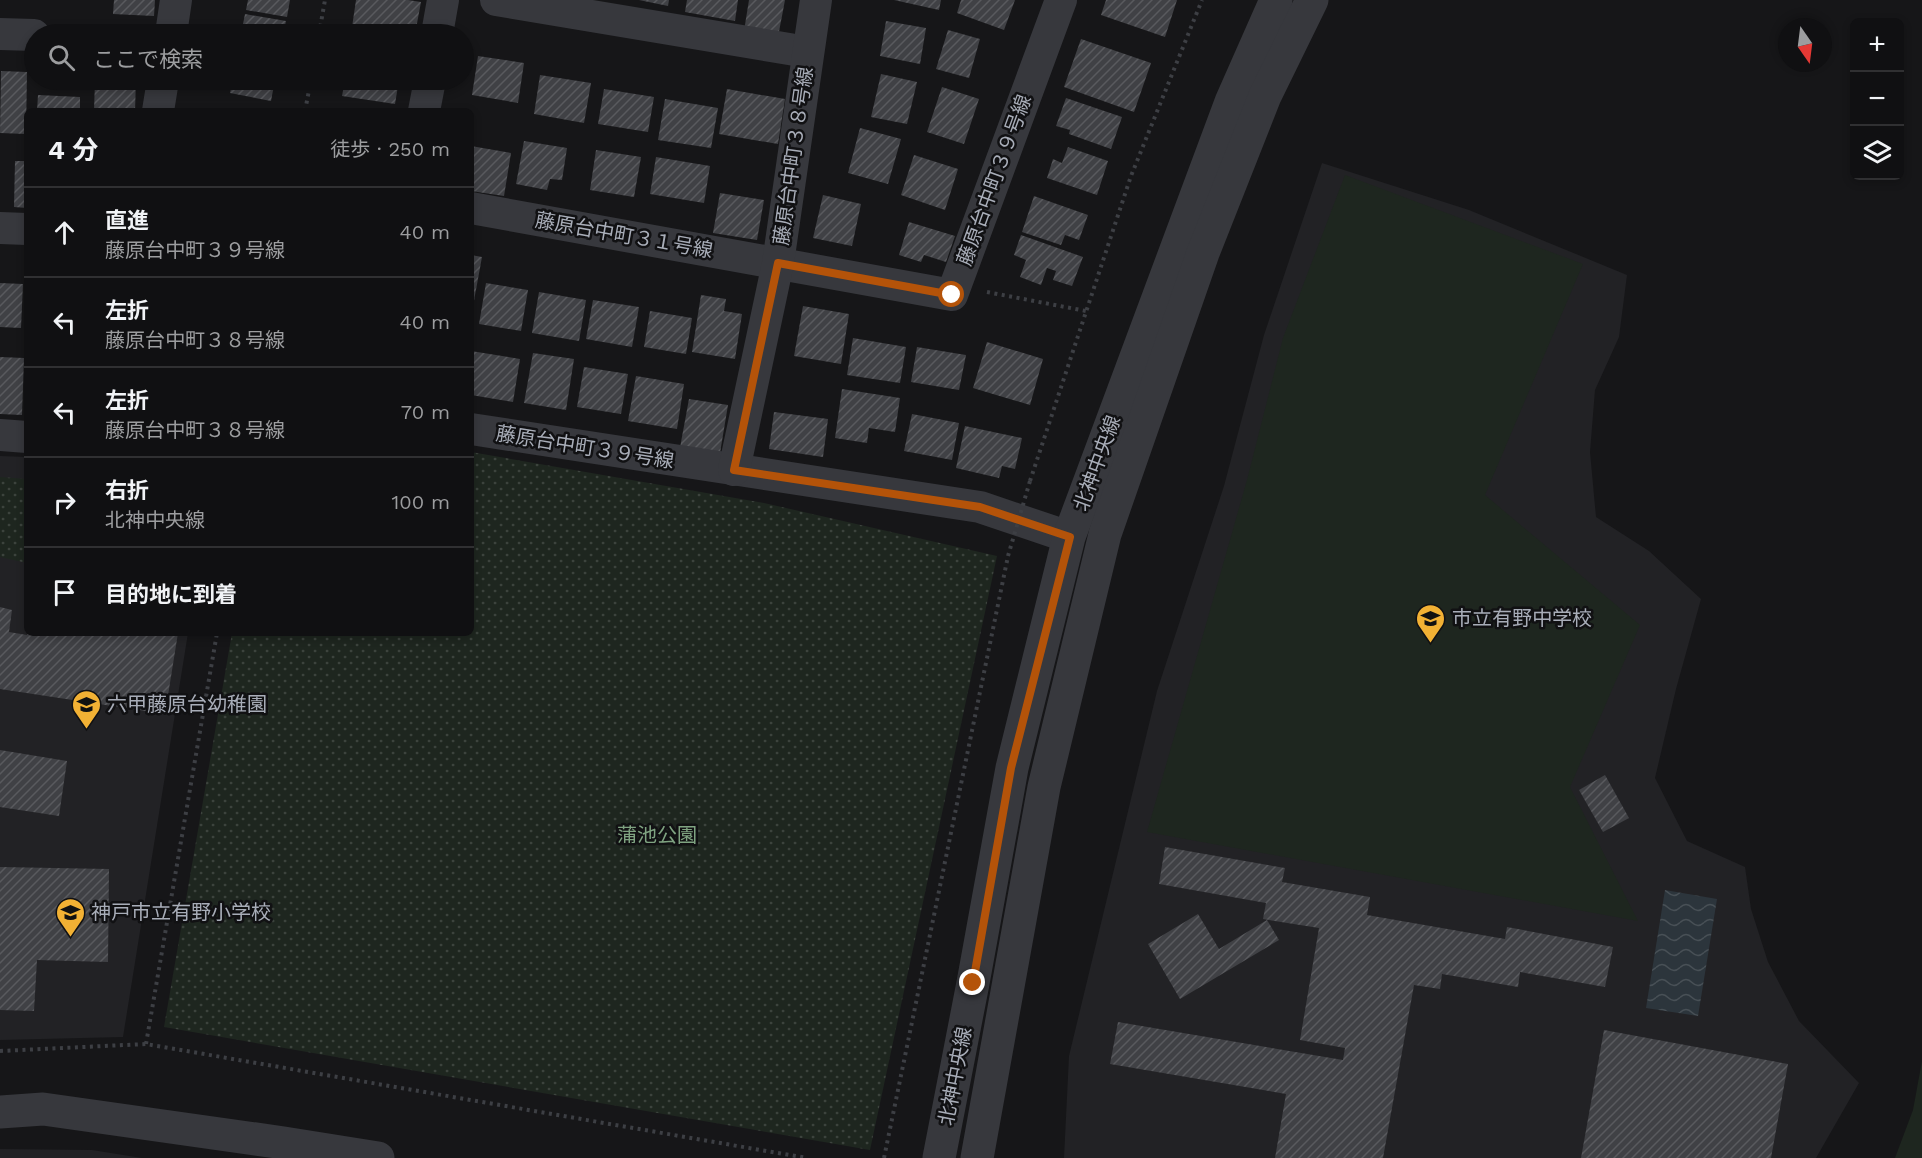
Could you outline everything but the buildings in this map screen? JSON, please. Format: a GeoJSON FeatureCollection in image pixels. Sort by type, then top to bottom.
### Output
{"type":"FeatureCollection","features":[{"type":"Feature","properties":{"kind":"street"},"geometry":{"type":"LineString","coordinates":[[172,24],[176,0]]}},
{"type":"Feature","properties":{"kind":"street"},"geometry":{"type":"LineString","coordinates":[[439,24],[443,0]]}},
{"type":"Feature","properties":{"kind":"street"},"geometry":{"type":"LineString","coordinates":[[496,0],[807,52]]}},
{"type":"Feature","properties":{"kind":"street","name":"藤原台中町３８号線"},"geometry":{"type":"LineString","coordinates":[[734,470],[778,263],[816,0]]}},
{"type":"Feature","properties":{"kind":"street","name":"藤原台中町３９号線"},"geometry":{"type":"LineString","coordinates":[[778,263],[952,295],[1061,0]]}},
{"type":"Feature","properties":{"kind":"street","name":"北神中央線"},"geometry":{"type":"LineString","coordinates":[[939,1158],[1011,768],[1070,537],[1231,102],[1276,0]]}},
{"type":"Feature","properties":{"kind":"street","name":"北神中央線"},"geometry":{"type":"LineString","coordinates":[[978,1158],[1044,787],[1105,534],[1212,232],[1264,96],[1312,0]]}},
{"type":"Feature","properties":{"kind":"street"},"geometry":{"type":"LineString","coordinates":[[0,34],[24,35]]}},
{"type":"Feature","properties":{"kind":"street"},"geometry":{"type":"LineString","coordinates":[[158,108],[161,90]]}},
{"type":"Feature","properties":{"kind":"street"},"geometry":{"type":"LineString","coordinates":[[425,108],[428,90]]}},
{"type":"Feature","properties":{"kind":"street","name":"藤原台中町３１号線"},"geometry":{"type":"LineString","coordinates":[[474,209],[778,263]]}},
{"type":"Feature","properties":{"kind":"street"},"geometry":{"type":"LineString","coordinates":[[0,228],[24,229]]}},
{"type":"Feature","properties":{"kind":"street","name":"藤原台中町３９号線"},"geometry":{"type":"LineString","coordinates":[[474,429],[734,470]]}},
{"type":"Feature","properties":{"kind":"street"},"geometry":{"type":"LineString","coordinates":[[0,435],[24,436]]}},
{"type":"Feature","properties":{"kind":"street"},"geometry":{"type":"LineString","coordinates":[[734,470],[980,507],[1070,537]]}},
{"type":"Feature","properties":{"kind":"street"},"geometry":{"type":"LineString","coordinates":[[0,1112],[43,1109],[378,1158]]}},
{"type":"Feature","properties":{"kind":"path"},"geometry":{"type":"LineString","coordinates":[[321,24],[325,0]]}},
{"type":"Feature","properties":{"kind":"path"},"geometry":{"type":"LineString","coordinates":[[884,1158],[1008,556],[1030,481],[1131,176],[1202,0]]}},
{"type":"Feature","properties":{"kind":"path"},"geometry":{"type":"LineString","coordinates":[[306,108],[309,90]]}},
{"type":"Feature","properties":{"kind":"path"},"geometry":{"type":"LineString","coordinates":[[955,284],[1086,311]]}},
{"type":"Feature","properties":{"kind":"path"},"geometry":{"type":"LineString","coordinates":[[146,1044],[216,636]]}},
{"type":"Feature","properties":{"kind":"path"},"geometry":{"type":"LineString","coordinates":[[0,1051],[146,1044],[807,1158]]}},
{"type":"Feature","properties":{"kind":"shaded area","name":"市立有野中学校"},"geometry":{"type":"Polygon","coordinates":[[[1322,163],[1469,210],[1627,275],[1619,337],[1595,390],[1590,452],[1596,517],[1649,551],[1701,599],[1676,689],[1655,778],[1687,841],[1745,867],[1751,909],[1768,962],[1799,1021],[1859,1083],[1816,1158],[1064,1158],[1069,1056],[1157,691],[1224,486],[1264,335],[1322,163]]]}},
{"type":"Feature","properties":{"kind":"shaded area"},"geometry":{"type":"Polygon","coordinates":[[[0,456],[24,457],[24,636],[188,636],[123,1037],[0,1040],[0,456]]]}},
{"type":"Feature","properties":{"kind":"shaded area"},"geometry":{"type":"Polygon","coordinates":[[[0,1149],[92,1150],[142,1158],[0,1158],[0,1149]]]}},
{"type":"Feature","properties":{"kind":"green space"},"geometry":{"type":"Polygon","coordinates":[[[1345,175],[1583,264],[1485,495],[1640,625],[1570,787],[1638,921],[1147,832],[1247,480],[1283,338],[1345,175]]]}},
{"type":"Feature","properties":{"kind":"green space","name":"蒲池公園"},"geometry":{"type":"Polygon","coordinates":[[[474,453],[764,503],[997,556],[870,1150],[164,1027],[231,636],[474,636],[474,453]]]}},
{"type":"Feature","properties":{"kind":"green space"},"geometry":{"type":"Polygon","coordinates":[[[0,477],[24,479],[24,562],[0,557],[0,477]]]}},
{"type":"Feature","properties":{"kind":"green space"},"geometry":{"type":"Polygon","coordinates":[[[1922,1061],[1922,1158],[1895,1158],[1913,1110],[1922,1061]]]}},
{"type":"Feature","properties":{"kind":"water"},"geometry":{"type":"Polygon","coordinates":[[[1665,890],[1717,899],[1698,1016],[1646,1008],[1665,890]]]}},
{"type":"Feature","properties":{"kind":"place","name":"市立有野中学校"},"geometry":{"type":"Point","coordinates":[1431,644]}},
{"type":"Feature","properties":{"kind":"place","name":"六甲藤原台幼稚園"},"geometry":{"type":"Point","coordinates":[86,730]}},
{"type":"Feature","properties":{"kind":"place","name":"神戸市立有野小学校"},"geometry":{"type":"Point","coordinates":[70,938]}},
{"type":"Feature","properties":{"kind":"route"},"geometry":{"type":"LineString","coordinates":[[952,295],[778,263],[734,470],[980,507],[1070,537],[1011,768],[973,983]]}}]}
